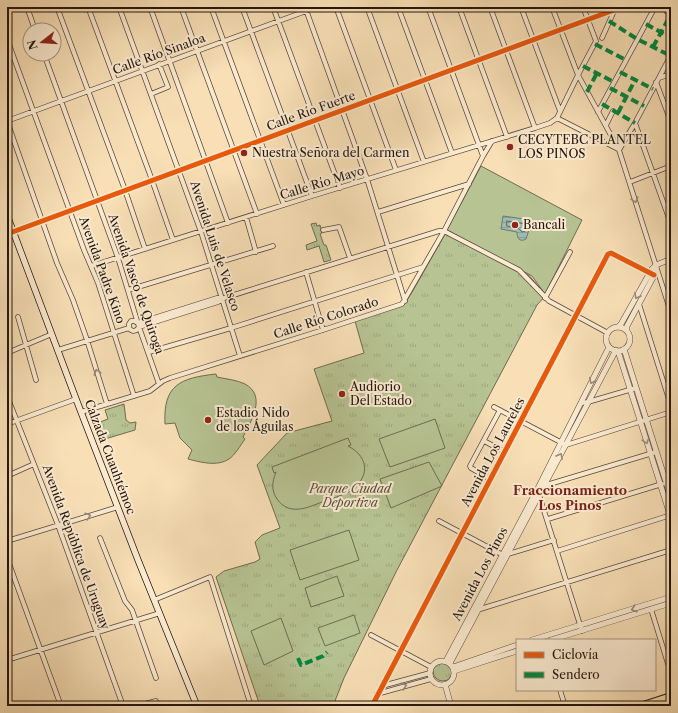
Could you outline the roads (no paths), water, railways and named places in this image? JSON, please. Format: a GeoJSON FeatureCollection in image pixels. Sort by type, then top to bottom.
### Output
{"type":"FeatureCollection","features":[{"type":"Feature","properties":{"kind":"main road","name":"Calzada Cuauhtémoc"},"geometry":{"type":"LineString","coordinates":[[7,215],[81,412],[197,706]]}},
{"type":"Feature","properties":{"kind":"main road"},"geometry":{"type":"LineString","coordinates":[[640,706],[671,696]]}},
{"type":"Feature","properties":{"kind":"main road"},"geometry":{"type":"LineString","coordinates":[[661,706],[671,703]]}},
{"type":"Feature","properties":{"kind":"street"},"geometry":{"type":"LineString","coordinates":[[27,7],[32,22]]}},
{"type":"Feature","properties":{"kind":"street"},"geometry":{"type":"LineString","coordinates":[[57,7],[125,190],[145,249]]}},
{"type":"Feature","properties":{"kind":"street"},"geometry":{"type":"LineString","coordinates":[[88,7],[173,240]]}},
{"type":"Feature","properties":{"kind":"street","name":"Avenida Luis de Velasco"},"geometry":{"type":"LineString","coordinates":[[119,7],[201,232],[240,356]]}},
{"type":"Feature","properties":{"kind":"street"},"geometry":{"type":"LineString","coordinates":[[150,7],[228,223]]}},
{"type":"Feature","properties":{"kind":"street"},"geometry":{"type":"LineString","coordinates":[[181,7],[257,214]]}},
{"type":"Feature","properties":{"kind":"street"},"geometry":{"type":"LineString","coordinates":[[212,7],[284,205]]}},
{"type":"Feature","properties":{"kind":"street"},"geometry":{"type":"LineString","coordinates":[[242,7],[312,196]]}},
{"type":"Feature","properties":{"kind":"street"},"geometry":{"type":"LineString","coordinates":[[273,7],[340,188]]}},
{"type":"Feature","properties":{"kind":"street","name":"Calle Río Sinaloa"},"geometry":{"type":"LineString","coordinates":[[7,121],[278,21],[306,9],[317,7]]}},
{"type":"Feature","properties":{"kind":"street"},"geometry":{"type":"LineString","coordinates":[[336,7],[396,170]]}},
{"type":"Feature","properties":{"kind":"street"},"geometry":{"type":"LineString","coordinates":[[367,7],[424,162]]}},
{"type":"Feature","properties":{"kind":"street"},"geometry":{"type":"LineString","coordinates":[[398,7],[452,153]]}},
{"type":"Feature","properties":{"kind":"street"},"geometry":{"type":"LineString","coordinates":[[428,7],[483,156]]}},
{"type":"Feature","properties":{"kind":"street"},"geometry":{"type":"LineString","coordinates":[[459,7],[507,137]]}},
{"type":"Feature","properties":{"kind":"street"},"geometry":{"type":"LineString","coordinates":[[490,7],[535,128]]}},
{"type":"Feature","properties":{"kind":"street"},"geometry":{"type":"LineString","coordinates":[[521,7],[560,111]]}},
{"type":"Feature","properties":{"kind":"street"},"geometry":{"type":"LineString","coordinates":[[552,7],[578,75],[619,150],[671,313]]}},
{"type":"Feature","properties":{"kind":"street"},"geometry":{"type":"LineString","coordinates":[[583,7],[596,41],[557,118],[619,150]]}},
{"type":"Feature","properties":{"kind":"street","name":"Calle Río Fuerte"},"geometry":{"type":"LineString","coordinates":[[7,234],[288,129],[588,20],[615,8],[622,7]]}},
{"type":"Feature","properties":{"kind":"street"},"geometry":{"type":"LineString","coordinates":[[598,112],[655,7]]}},
{"type":"Feature","properties":{"kind":"street"},"geometry":{"type":"LineString","coordinates":[[667,12],[669,7]]}},
{"type":"Feature","properties":{"kind":"street"},"geometry":{"type":"LineString","coordinates":[[602,38],[615,8]]}},
{"type":"Feature","properties":{"kind":"street"},"geometry":{"type":"LineString","coordinates":[[306,9],[367,179],[405,301]]}},
{"type":"Feature","properties":{"kind":"street","name":"Avenida Padre Kino"},"geometry":{"type":"LineString","coordinates":[[7,39],[91,266],[134,396]]}},
{"type":"Feature","properties":{"kind":"street"},"geometry":{"type":"LineString","coordinates":[[619,150],[635,124],[671,55]]}},
{"type":"Feature","properties":{"kind":"street","name":"Avenida Vasco de Quiroga"},"geometry":{"type":"LineString","coordinates":[[47,62],[118,258],[138,325],[149,352],[159,384]]}},
{"type":"Feature","properties":{"kind":"street"},"geometry":{"type":"LineString","coordinates":[[151,94],[168,87],[159,64]]}},
{"type":"Feature","properties":{"kind":"street"},"geometry":{"type":"LineString","coordinates":[[658,80],[671,74]]}},
{"type":"Feature","properties":{"kind":"street"},"geometry":{"type":"LineString","coordinates":[[658,80],[671,122]]}},
{"type":"Feature","properties":{"kind":"street"},"geometry":{"type":"LineString","coordinates":[[606,126],[613,111]]}},
{"type":"Feature","properties":{"kind":"street","name":"Calle Río Mayo"},"geometry":{"type":"LineString","coordinates":[[91,266],[312,196],[507,137],[550,123],[557,118]]}},
{"type":"Feature","properties":{"kind":"street"},"geometry":{"type":"LineString","coordinates":[[7,121],[57,263],[73,300],[107,404]]}},
{"type":"Feature","properties":{"kind":"street"},"geometry":{"type":"LineString","coordinates":[[635,124],[671,224]]}},
{"type":"Feature","properties":{"kind":"street"},"geometry":{"type":"LineString","coordinates":[[405,301],[492,141]]}},
{"type":"Feature","properties":{"kind":"street"},"geometry":{"type":"LineString","coordinates":[[630,182],[671,166]]}},
{"type":"Feature","properties":{"kind":"street"},"geometry":{"type":"LineString","coordinates":[[378,212],[468,184]]}},
{"type":"Feature","properties":{"kind":"street"},"geometry":{"type":"LineString","coordinates":[[246,217],[256,252]]}},
{"type":"Feature","properties":{"kind":"street"},"geometry":{"type":"LineString","coordinates":[[323,230],[340,227],[350,258]]}},
{"type":"Feature","properties":{"kind":"street"},"geometry":{"type":"LineString","coordinates":[[138,325],[217,298],[223,299],[388,246],[435,232],[444,231],[519,270],[545,298],[608,333]]}},
{"type":"Feature","properties":{"kind":"street"},"geometry":{"type":"LineString","coordinates":[[128,290],[273,246]]}},
{"type":"Feature","properties":{"kind":"street"},"geometry":{"type":"LineString","coordinates":[[545,298],[570,252]]}},
{"type":"Feature","properties":{"kind":"street","name":"Avenida Los Laureles"},"geometry":{"type":"LineString","coordinates":[[372,706],[610,253],[652,274]]}},
{"type":"Feature","properties":{"kind":"street"},"geometry":{"type":"LineString","coordinates":[[627,331],[621,327],[612,328],[606,339],[609,347],[617,350],[627,347],[630,341],[627,326],[639,304],[656,265],[671,259]]}},
{"type":"Feature","properties":{"kind":"street"},"geometry":{"type":"LineString","coordinates":[[149,352],[231,328],[424,267]]}},
{"type":"Feature","properties":{"kind":"street"},"geometry":{"type":"LineString","coordinates":[[306,272],[323,330]]}},
{"type":"Feature","properties":{"kind":"street"},"geometry":{"type":"LineString","coordinates":[[618,327],[652,274]]}},
{"type":"Feature","properties":{"kind":"street"},"geometry":{"type":"LineString","coordinates":[[666,296],[671,294]]}},
{"type":"Feature","properties":{"kind":"street","name":"Calle Río Colorado"},"geometry":{"type":"LineString","coordinates":[[81,412],[154,389],[159,384],[170,378],[398,306],[405,301]]}},
{"type":"Feature","properties":{"kind":"street"},"geometry":{"type":"LineString","coordinates":[[639,304],[671,406]]}},
{"type":"Feature","properties":{"kind":"street"},"geometry":{"type":"LineString","coordinates":[[18,317],[27,344],[36,380]]}},
{"type":"Feature","properties":{"kind":"street"},"geometry":{"type":"LineString","coordinates":[[129,328],[131,321],[134,321],[138,325]]}},
{"type":"Feature","properties":{"kind":"street"},"geometry":{"type":"LineString","coordinates":[[129,328],[134,332],[137,330],[138,325]]}},
{"type":"Feature","properties":{"kind":"street"},"geometry":{"type":"LineString","coordinates":[[58,350],[129,328]]}},
{"type":"Feature","properties":{"kind":"street"},"geometry":{"type":"LineString","coordinates":[[7,353],[52,334]]}},
{"type":"Feature","properties":{"kind":"street","name":"Avenida Los Pinos"},"geometry":{"type":"LineString","coordinates":[[451,665],[477,610],[508,554],[560,442],[609,347]]}},
{"type":"Feature","properties":{"kind":"street"},"geometry":{"type":"LineString","coordinates":[[558,551],[671,516],[656,452],[624,349]]}},
{"type":"Feature","properties":{"kind":"street"},"geometry":{"type":"LineString","coordinates":[[617,350],[650,454],[671,498]]}},
{"type":"Feature","properties":{"kind":"street","name":"Avenida Los Pinos"},"geometry":{"type":"LineString","coordinates":[[541,485],[566,445],[617,350]]}},
{"type":"Feature","properties":{"kind":"street"},"geometry":{"type":"LineString","coordinates":[[581,403],[636,388]]}},
{"type":"Feature","properties":{"kind":"street","name":"Avenida República de Uruguay"},"geometry":{"type":"LineString","coordinates":[[7,396],[58,525],[124,706]]}},
{"type":"Feature","properties":{"kind":"street"},"geometry":{"type":"LineString","coordinates":[[7,424],[76,399]]}},
{"type":"Feature","properties":{"kind":"street"},"geometry":{"type":"LineString","coordinates":[[494,407],[566,445],[671,412]]}},
{"type":"Feature","properties":{"kind":"street"},"geometry":{"type":"LineString","coordinates":[[490,479],[470,466],[500,410]]}},
{"type":"Feature","properties":{"kind":"street"},"geometry":{"type":"LineString","coordinates":[[484,441],[505,452]]}},
{"type":"Feature","properties":{"kind":"street"},"geometry":{"type":"LineString","coordinates":[[541,485],[656,452]]}},
{"type":"Feature","properties":{"kind":"street"},"geometry":{"type":"LineString","coordinates":[[7,476],[34,464]]}},
{"type":"Feature","properties":{"kind":"street"},"geometry":{"type":"LineString","coordinates":[[548,519],[663,483]]}},
{"type":"Feature","properties":{"kind":"street"},"geometry":{"type":"LineString","coordinates":[[537,493],[548,519],[581,628]]}},
{"type":"Feature","properties":{"kind":"street","name":"Avenida Los Pinos"},"geometry":{"type":"LineString","coordinates":[[451,665],[471,612],[501,554],[537,493]]}},
{"type":"Feature","properties":{"kind":"street"},"geometry":{"type":"LineString","coordinates":[[7,542],[118,507]]}},
{"type":"Feature","properties":{"kind":"street"},"geometry":{"type":"LineString","coordinates":[[439,521],[501,554],[508,554],[554,540]]}},
{"type":"Feature","properties":{"kind":"street"},"geometry":{"type":"LineString","coordinates":[[100,538],[125,601],[131,607],[156,678]]}},
{"type":"Feature","properties":{"kind":"street"},"geometry":{"type":"LineString","coordinates":[[471,612],[671,550]]}},
{"type":"Feature","properties":{"kind":"street"},"geometry":{"type":"LineString","coordinates":[[7,558],[61,706]]}},
{"type":"Feature","properties":{"kind":"street"},"geometry":{"type":"LineString","coordinates":[[154,600],[210,577],[251,706]]}},
{"type":"Feature","properties":{"kind":"street"},"geometry":{"type":"LineString","coordinates":[[553,639],[671,597]]}},
{"type":"Feature","properties":{"kind":"street"},"geometry":{"type":"LineString","coordinates":[[543,638],[671,603]]}},
{"type":"Feature","properties":{"kind":"street"},"geometry":{"type":"LineString","coordinates":[[651,609],[668,664]]}},
{"type":"Feature","properties":{"kind":"street"},"geometry":{"type":"LineString","coordinates":[[7,660],[160,613]]}},
{"type":"Feature","properties":{"kind":"street"},"geometry":{"type":"LineString","coordinates":[[371,635],[431,667]]}},
{"type":"Feature","properties":{"kind":"street"},"geometry":{"type":"LineString","coordinates":[[451,665],[516,645]]}},
{"type":"Feature","properties":{"kind":"street"},"geometry":{"type":"LineString","coordinates":[[451,665],[452,679],[445,684],[437,684],[431,676],[431,667],[437,661],[451,665],[516,651]]}},
{"type":"Feature","properties":{"kind":"street"},"geometry":{"type":"LineString","coordinates":[[382,686],[431,676]]}},
{"type":"Feature","properties":{"kind":"street"},"geometry":{"type":"LineString","coordinates":[[377,694],[431,676]]}},
{"type":"Feature","properties":{"kind":"street"},"geometry":{"type":"LineString","coordinates":[[445,684],[452,706]]}},
{"type":"Feature","properties":{"kind":"street"},"geometry":{"type":"LineString","coordinates":[[560,691],[565,706]]}},
{"type":"Feature","properties":{"kind":"street"},"geometry":{"type":"LineString","coordinates":[[137,706],[156,701]]}},
{"type":"Feature","properties":{"kind":"water"},"geometry":{"type":"Polygon","coordinates":[[[503,216],[531,220],[526,239],[520,240],[517,232],[501,229],[503,216]]]}},
{"type":"Feature","properties":{"kind":"place","name":"CECYTEBC PLANTEL LOS PINOS"},"geometry":{"type":"Point","coordinates":[510,147]}},
{"type":"Feature","properties":{"kind":"place","name":"Nuestra Señora del Carmen"},"geometry":{"type":"Point","coordinates":[244,153]}},
{"type":"Feature","properties":{"kind":"place","name":"Bancali"},"geometry":{"type":"Point","coordinates":[515,225]}},
{"type":"Feature","properties":{"kind":"place","name":"Audiorio Del Estado"},"geometry":{"type":"Point","coordinates":[342,394]}},
{"type":"Feature","properties":{"kind":"place","name":"Estadio Nido de los Águilas"},"geometry":{"type":"Point","coordinates":[208,420]}},
{"type":"Feature","properties":{"kind":"district","name":"Fraccionamiento Los Pinos"},"geometry":{"type":"Point","coordinates":[570,498]}},
{"type":"Feature","properties":{"kind":"park label","name":"Parque Ciudad Deportiva"},"geometry":{"type":"Point","coordinates":[350,496]}}]}
